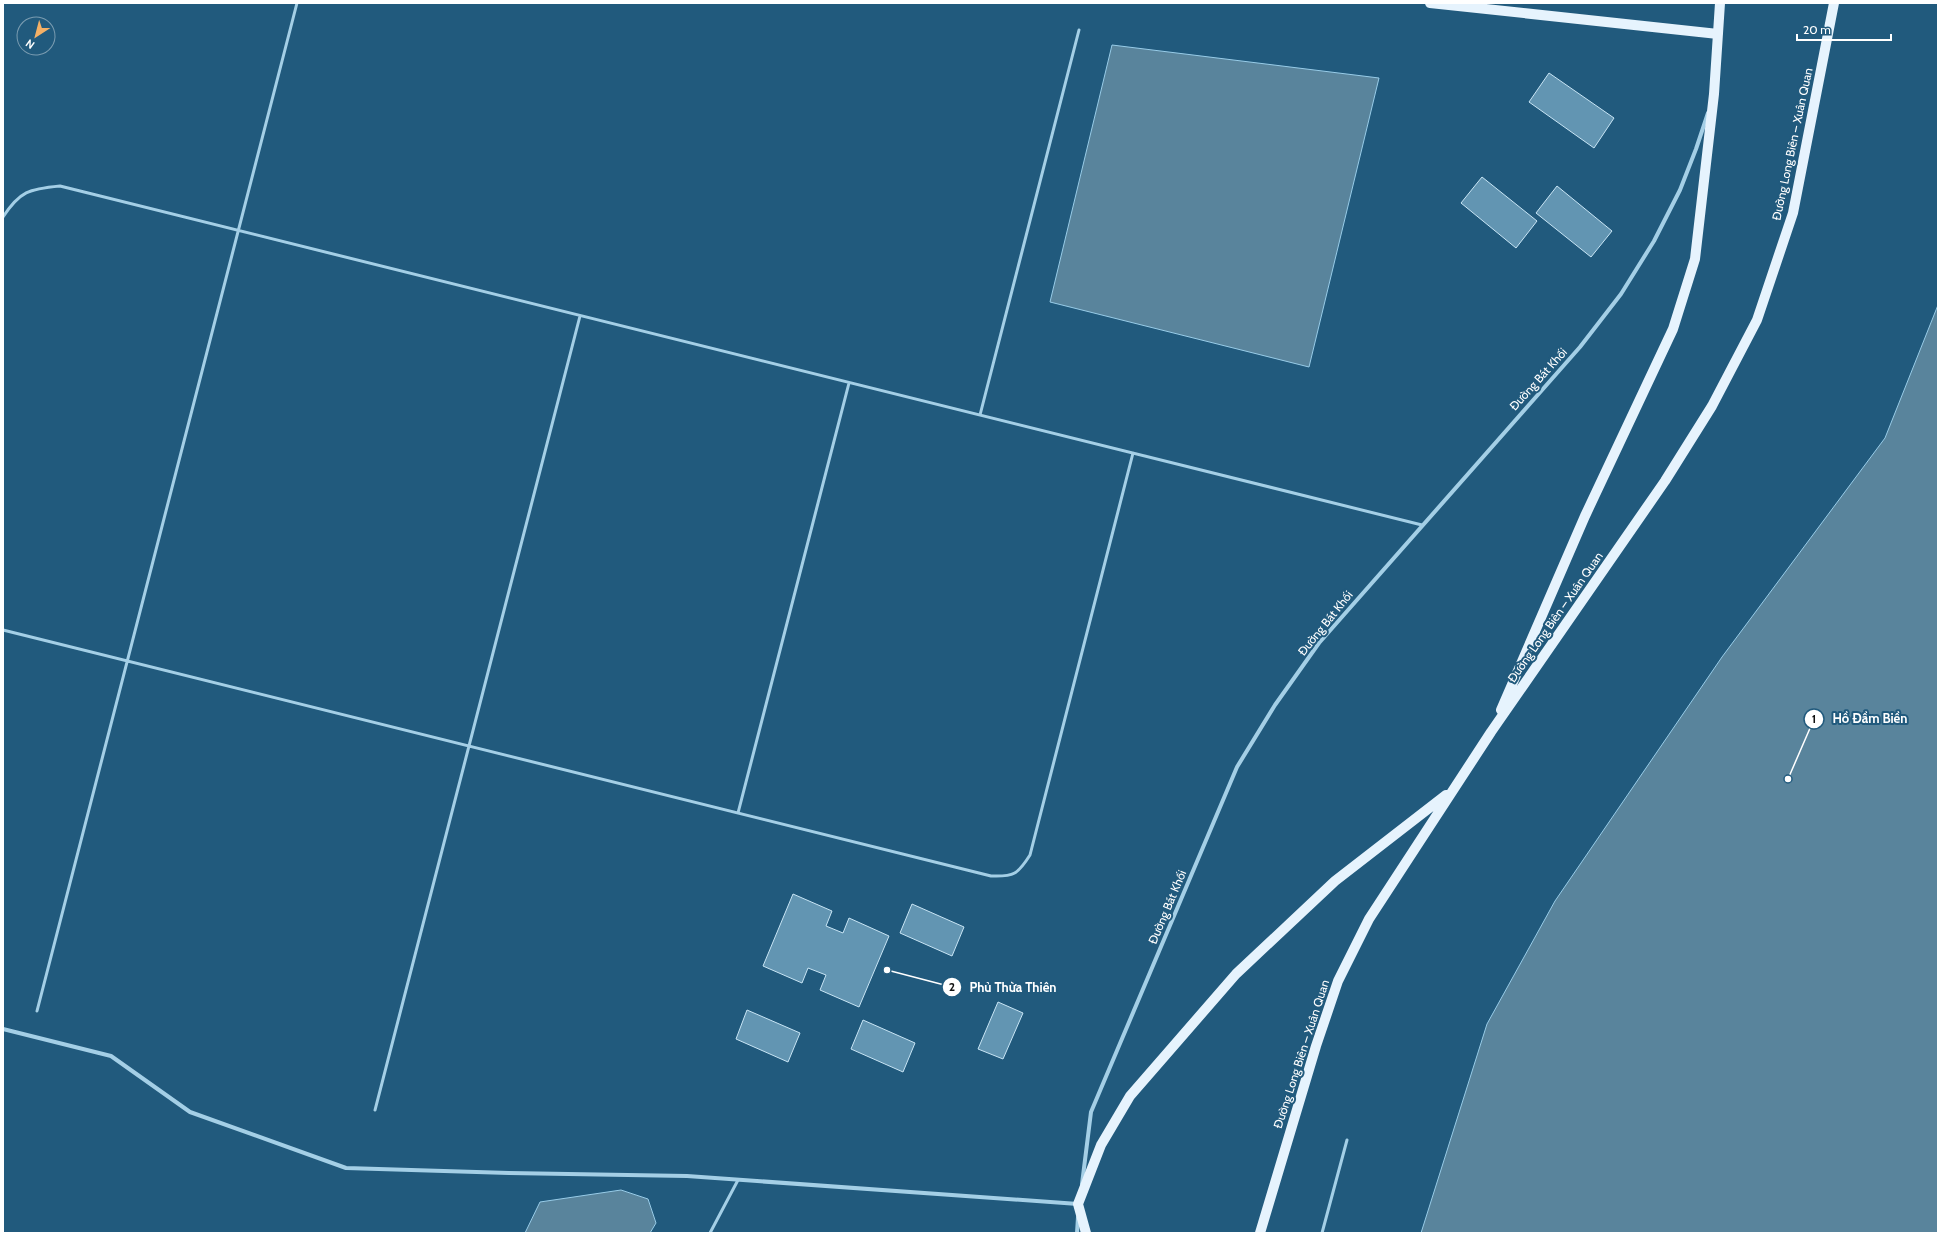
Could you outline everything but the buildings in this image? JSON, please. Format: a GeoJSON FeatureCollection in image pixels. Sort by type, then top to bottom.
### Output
{"type":"FeatureCollection","features":[{"type":"Feature","properties":{"kind":"main road"},"geometry":{"type":"LineString","coordinates":[[1430,3],[1718,34]]}},
{"type":"Feature","properties":{"kind":"main road"},"geometry":{"type":"LineString","coordinates":[[1491,732],[1585,516],[1673,329],[1695,259],[1714,94],[1720,3]]}},
{"type":"Feature","properties":{"kind":"main road","name":"Đường Long Biên – Xuân Quan"},"geometry":{"type":"LineString","coordinates":[[1260,1233],[1316,1046],[1338,982],[1369,919],[1491,732],[1665,481],[1712,406],[1757,320],[1793,213],[1834,3]]}},
{"type":"Feature","properties":{"kind":"main road"},"geometry":{"type":"LineString","coordinates":[[1086,1233],[1078,1204],[1101,1145],[1130,1096],[1236,974],[1335,881],[1453,790]]}},
{"type":"Feature","properties":{"kind":"street","name":"Đường Bát Khối"},"geometry":{"type":"LineString","coordinates":[[1077,1233],[1078,1204],[1091,1112],[1237,767],[1275,705],[1320,642],[1580,347],[1621,294],[1654,241],[1680,190],[1696,149],[1714,94]]}},
{"type":"Feature","properties":{"kind":"street"},"geometry":{"type":"LineString","coordinates":[[3,1029],[111,1056],[190,1112],[346,1168],[686,1176],[1078,1204]]}},
{"type":"Feature","properties":{"kind":"lane"},"geometry":{"type":"LineString","coordinates":[[37,1011],[297,3]]}},
{"type":"Feature","properties":{"kind":"lane"},"geometry":{"type":"LineString","coordinates":[[980,415],[1079,30]]}},
{"type":"Feature","properties":{"kind":"lane"},"geometry":{"type":"LineString","coordinates":[[3,217],[14,201],[35,188],[60,186],[1422,525]]}},
{"type":"Feature","properties":{"kind":"lane"},"geometry":{"type":"LineString","coordinates":[[375,1110],[580,316]]}},
{"type":"Feature","properties":{"kind":"lane"},"geometry":{"type":"LineString","coordinates":[[738,813],[849,383]]}},
{"type":"Feature","properties":{"kind":"lane"},"geometry":{"type":"LineString","coordinates":[[3,630],[991,876],[1008,877],[1022,869],[1030,855],[1133,453]]}},
{"type":"Feature","properties":{"kind":"lane"},"geometry":{"type":"LineString","coordinates":[[1322,1233],[1347,1140]]}},
{"type":"Feature","properties":{"kind":"lane"},"geometry":{"type":"LineString","coordinates":[[710,1233],[738,1180]]}},
{"type":"Feature","properties":{"kind":"water"},"geometry":{"type":"Polygon","coordinates":[[[1112,45],[1379,78],[1309,367],[1050,302],[1112,45]]]}},
{"type":"Feature","properties":{"kind":"water"},"geometry":{"type":"Polygon","coordinates":[[[1938,305],[1938,1233],[1421,1233],[1487,1024],[1555,901],[1722,657],[1885,438],[1938,305]]]}},
{"type":"Feature","properties":{"kind":"water"},"geometry":{"type":"Polygon","coordinates":[[[621,1190],[648,1199],[656,1223],[650,1233],[525,1233],[540,1202],[621,1190]]]}},
{"type":"Feature","properties":{"kind":"place","name":"Hồ Đầm Biền"},"geometry":{"type":"Point","coordinates":[1788,779]}},
{"type":"Feature","properties":{"kind":"place","name":"Phủ Thừa Thiên"},"geometry":{"type":"Point","coordinates":[887,970]}}]}
